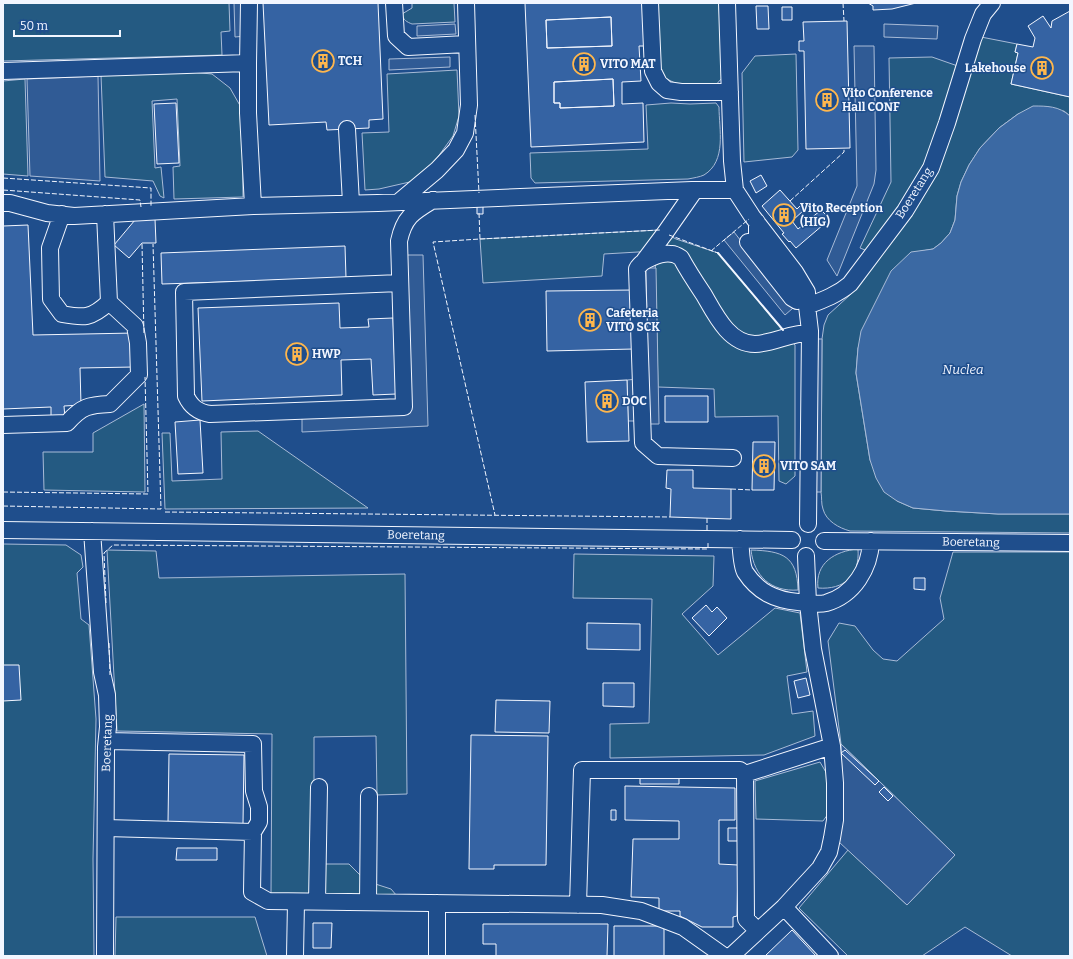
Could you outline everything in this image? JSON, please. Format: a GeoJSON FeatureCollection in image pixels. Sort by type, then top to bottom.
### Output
{"type":"FeatureCollection","features":[{"type":"Feature","properties":{"kind":"street"},"geometry":{"type":"LineString","coordinates":[[249,3],[248,113],[253,206]]}},
{"type":"Feature","properties":{"kind":"street"},"geometry":{"type":"LineString","coordinates":[[394,3],[396,36],[408,47],[466,44]]}},
{"type":"Feature","properties":{"kind":"street"},"geometry":{"type":"LineString","coordinates":[[400,202],[442,165],[456,150],[465,133],[468,105],[466,3]]}},
{"type":"Feature","properties":{"kind":"street"},"geometry":{"type":"LineString","coordinates":[[650,3],[653,71],[659,83],[667,90],[681,92],[730,92]]}},
{"type":"Feature","properties":{"kind":"street"},"geometry":{"type":"LineString","coordinates":[[727,3],[735,190],[757,222],[757,235],[790,277],[807,306],[810,333],[808,524]]}},
{"type":"Feature","properties":{"kind":"street","name":"Boeretang"},"geometry":{"type":"LineString","coordinates":[[807,306],[840,292],[850,284],[896,222],[931,168],[967,56],[983,14],[992,3]]}},
{"type":"Feature","properties":{"kind":"street"},"geometry":{"type":"LineString","coordinates":[[3,71],[248,63]]}},
{"type":"Feature","properties":{"kind":"street"},"geometry":{"type":"LineString","coordinates":[[347,129],[351,203]]}},
{"type":"Feature","properties":{"kind":"street"},"geometry":{"type":"LineString","coordinates":[[3,203],[10,203],[47,213],[74,216],[253,206],[400,202],[695,190],[735,190]]}},
{"type":"Feature","properties":{"kind":"street"},"geometry":{"type":"LineString","coordinates":[[695,190],[665,233],[637,269],[643,443],[658,456],[734,458]]}},
{"type":"Feature","properties":{"kind":"street"},"geometry":{"type":"LineString","coordinates":[[400,283],[184,292],[186,396],[190,404],[203,413],[210,414],[404,407],[399,241],[401,228],[410,215],[433,200]]}},
{"type":"Feature","properties":{"kind":"street"},"geometry":{"type":"LineString","coordinates":[[62,214],[50,248],[51,299],[62,314],[81,317],[98,313],[109,302]]}},
{"type":"Feature","properties":{"kind":"street"},"geometry":{"type":"LineString","coordinates":[[3,425],[66,423],[72,417],[89,406],[110,404],[139,375],[138,343],[135,326],[109,302],[105,214]]}},
{"type":"Feature","properties":{"kind":"street"},"geometry":{"type":"LineString","coordinates":[[748,242],[792,298],[807,306]]}},
{"type":"Feature","properties":{"kind":"street"},"geometry":{"type":"LineString","coordinates":[[644,261],[668,253],[677,255],[681,258],[723,326],[733,336],[743,342],[754,344],[770,342],[796,334],[810,333]]}},
{"type":"Feature","properties":{"kind":"street"},"geometry":{"type":"LineString","coordinates":[[808,524],[813,524],[822,531],[824,541],[820,550],[816,554],[806,556],[794,549],[792,540],[795,530],[800,526],[808,524]]}},
{"type":"Feature","properties":{"kind":"street","name":"Boeretang"},"geometry":{"type":"LineString","coordinates":[[3,530],[792,540]]}},
{"type":"Feature","properties":{"kind":"street","name":"Boeretang"},"geometry":{"type":"LineString","coordinates":[[92,531],[102,672],[108,702],[105,956]]}},
{"type":"Feature","properties":{"kind":"street"},"geometry":{"type":"LineString","coordinates":[[740,539],[744,570],[757,587],[774,598],[791,602],[808,603],[825,603],[844,594],[859,579],[865,568],[871,551],[872,540]]}},
{"type":"Feature","properties":{"kind":"street","name":"Boeretang"},"geometry":{"type":"LineString","coordinates":[[824,541],[872,540],[1070,543]]}},
{"type":"Feature","properties":{"kind":"street"},"geometry":{"type":"LineString","coordinates":[[731,956],[784,907],[820,868],[829,852],[835,820],[835,783],[832,746],[815,664],[808,603],[806,556]]}},
{"type":"Feature","properties":{"kind":"street"},"geometry":{"type":"LineString","coordinates":[[107,741],[253,744],[254,791],[259,807],[259,822],[253,832],[252,892],[268,902],[602,905],[641,911],[683,927],[724,956]]}},
{"type":"Feature","properties":{"kind":"street"},"geometry":{"type":"LineString","coordinates":[[745,774],[832,746]]}},
{"type":"Feature","properties":{"kind":"street"},"geometry":{"type":"LineString","coordinates":[[578,904],[582,770],[740,770],[745,774]]}},
{"type":"Feature","properties":{"kind":"street"},"geometry":{"type":"LineString","coordinates":[[745,774],[746,919],[758,931]]}},
{"type":"Feature","properties":{"kind":"street"},"geometry":{"type":"LineString","coordinates":[[317,902],[319,787]]}},
{"type":"Feature","properties":{"kind":"street"},"geometry":{"type":"LineString","coordinates":[[368,902],[369,796]]}},
{"type":"Feature","properties":{"kind":"street"},"geometry":{"type":"LineString","coordinates":[[106,828],[253,832]]}},
{"type":"Feature","properties":{"kind":"street"},"geometry":{"type":"LineString","coordinates":[[295,956],[296,902]]}},
{"type":"Feature","properties":{"kind":"street"},"geometry":{"type":"LineString","coordinates":[[437,903],[437,956]]}},
{"type":"Feature","properties":{"kind":"street"},"geometry":{"type":"LineString","coordinates":[[784,907],[830,956]]}},
{"type":"Feature","properties":{"kind":"shaded area"},"geometry":{"type":"Polygon","coordinates":[[[3,3],[229,3],[230,31],[221,32],[222,55],[3,61],[3,3]]]}},
{"type":"Feature","properties":{"kind":"shaded area"},"geometry":{"type":"Polygon","coordinates":[[[234,3],[245,3],[246,36],[235,37],[234,3]]]}},
{"type":"Feature","properties":{"kind":"shaded area"},"geometry":{"type":"Polygon","coordinates":[[[412,3],[454,3],[455,22],[412,24],[407,22],[402,14],[412,8],[412,3]]]}},
{"type":"Feature","properties":{"kind":"shaded area"},"geometry":{"type":"Polygon","coordinates":[[[655,3],[719,3],[722,78],[714,87],[679,85],[665,78],[657,61],[655,3]]]}},
{"type":"Feature","properties":{"kind":"shaded area"},"geometry":{"type":"Polygon","coordinates":[[[455,24],[456,34],[417,36],[417,26],[455,24]]]}},
{"type":"Feature","properties":{"kind":"shaded area"},"geometry":{"type":"Polygon","coordinates":[[[884,24],[938,26],[937,39],[884,37],[884,24]]]}},
{"type":"Feature","properties":{"kind":"shaded area"},"geometry":{"type":"Polygon","coordinates":[[[981,37],[1017,44],[1015,52],[1018,53],[1011,84],[1070,97],[1070,116],[1064,111],[1018,114],[999,128],[980,148],[969,165],[961,182],[957,196],[955,220],[950,233],[933,249],[911,253],[858,348],[856,373],[870,460],[897,501],[913,508],[998,514],[1070,514],[1070,533],[850,531],[837,526],[830,520],[827,517],[822,505],[822,339],[824,325],[828,315],[851,294],[880,256],[860,248],[891,182],[889,58],[932,57],[972,71],[981,37]]]}},
{"type":"Feature","properties":{"kind":"shaded area"},"geometry":{"type":"Polygon","coordinates":[[[854,46],[874,46],[876,170],[874,184],[837,276],[827,260],[857,186],[854,46]]]}},
{"type":"Feature","properties":{"kind":"shaded area"},"geometry":{"type":"Polygon","coordinates":[[[796,54],[798,150],[792,157],[744,162],[742,73],[755,56],[796,54]]]}},
{"type":"Feature","properties":{"kind":"shaded area"},"geometry":{"type":"Polygon","coordinates":[[[450,57],[450,67],[389,70],[389,59],[450,57]]]}},
{"type":"Feature","properties":{"kind":"shaded area"},"geometry":{"type":"Polygon","coordinates":[[[457,70],[459,116],[453,136],[432,165],[414,181],[379,189],[365,190],[362,133],[389,132],[387,74],[457,70]]]}},
{"type":"Feature","properties":{"kind":"shaded area"},"geometry":{"type":"Polygon","coordinates":[[[191,72],[212,74],[230,88],[242,109],[243,197],[174,199],[173,167],[180,166],[177,99],[152,101],[155,168],[161,167],[164,198],[160,196],[153,181],[105,177],[101,75],[191,72]]]}},
{"type":"Feature","properties":{"kind":"shaded area"},"geometry":{"type":"Polygon","coordinates":[[[98,76],[100,181],[30,176],[27,79],[98,76]]]}},
{"type":"Feature","properties":{"kind":"shaded area"},"geometry":{"type":"Polygon","coordinates":[[[25,79],[28,176],[3,174],[3,81],[25,79]]]}},
{"type":"Feature","properties":{"kind":"shaded area"},"geometry":{"type":"Polygon","coordinates":[[[671,103],[716,103],[719,107],[719,153],[716,162],[704,175],[688,179],[535,183],[531,178],[530,153],[648,149],[646,105],[671,103]]]}},
{"type":"Feature","properties":{"kind":"shaded area"},"geometry":{"type":"Polygon","coordinates":[[[659,230],[676,239],[718,253],[795,345],[795,476],[786,484],[779,481],[778,416],[715,417],[714,389],[658,387],[655,251],[604,254],[602,276],[483,283],[480,239],[659,230]]]}},
{"type":"Feature","properties":{"kind":"shaded area"},"geometry":{"type":"Polygon","coordinates":[[[734,232],[793,308],[785,315],[724,240],[734,232]]]}},
{"type":"Feature","properties":{"kind":"shaded area"},"geometry":{"type":"Polygon","coordinates":[[[399,255],[423,255],[428,426],[302,432],[302,411],[403,407],[399,255]]]}},
{"type":"Feature","properties":{"kind":"shaded area"},"geometry":{"type":"Polygon","coordinates":[[[646,268],[656,268],[659,424],[649,424],[646,268]]]}},
{"type":"Feature","properties":{"kind":"shaded area"},"geometry":{"type":"Polygon","coordinates":[[[816,339],[822,339],[821,492],[814,492],[816,339]]]}},
{"type":"Feature","properties":{"kind":"shaded area"},"geometry":{"type":"Polygon","coordinates":[[[638,379],[639,421],[628,421],[627,380],[638,379]]]}},
{"type":"Feature","properties":{"kind":"shaded area"},"geometry":{"type":"Polygon","coordinates":[[[144,404],[145,492],[44,490],[43,452],[93,452],[93,433],[144,404]]]}},
{"type":"Feature","properties":{"kind":"shaded area"},"geometry":{"type":"Polygon","coordinates":[[[258,431],[368,508],[165,509],[162,433],[170,433],[172,481],[222,479],[221,432],[258,431]]]}},
{"type":"Feature","properties":{"kind":"shaded area"},"geometry":{"type":"Polygon","coordinates":[[[3,544],[66,545],[81,555],[83,567],[77,573],[81,619],[89,625],[96,719],[93,859],[94,956],[3,956],[3,544]]]}},
{"type":"Feature","properties":{"kind":"shaded area"},"geometry":{"type":"Polygon","coordinates":[[[858,549],[858,559],[853,574],[843,584],[836,587],[818,588],[820,572],[823,565],[828,560],[842,552],[858,549]]]}},
{"type":"Feature","properties":{"kind":"shaded area"},"geometry":{"type":"Polygon","coordinates":[[[107,550],[156,551],[159,578],[405,574],[407,794],[377,795],[376,736],[314,737],[314,864],[349,864],[366,881],[391,889],[397,896],[271,894],[272,734],[117,731],[107,550]]]}},
{"type":"Feature","properties":{"kind":"shaded area"},"geometry":{"type":"Polygon","coordinates":[[[751,550],[772,552],[780,554],[786,558],[795,570],[798,590],[788,590],[772,585],[760,575],[756,568],[751,550]]]}},
{"type":"Feature","properties":{"kind":"shaded area"},"geometry":{"type":"Polygon","coordinates":[[[953,552],[1070,552],[1070,956],[1012,956],[965,927],[922,956],[848,956],[799,908],[848,850],[907,905],[955,855],[841,744],[828,641],[839,623],[855,626],[873,650],[883,659],[897,661],[944,619],[940,598],[953,552]]]}},
{"type":"Feature","properties":{"kind":"shaded area"},"geometry":{"type":"Polygon","coordinates":[[[574,554],[714,556],[713,586],[682,614],[718,655],[775,608],[800,613],[807,672],[787,676],[792,714],[813,711],[815,736],[764,755],[610,758],[610,724],[649,723],[652,599],[573,598],[574,554]]]}},
{"type":"Feature","properties":{"kind":"shaded area"},"geometry":{"type":"Polygon","coordinates":[[[841,744],[955,855],[907,905],[839,842],[843,800],[841,744]]]}},
{"type":"Feature","properties":{"kind":"shaded area"},"geometry":{"type":"Polygon","coordinates":[[[820,762],[827,774],[828,814],[823,821],[756,819],[755,781],[820,762]]]}},
{"type":"Feature","properties":{"kind":"shaded area"},"geometry":{"type":"Polygon","coordinates":[[[116,917],[255,917],[267,956],[115,956],[116,917]]]}},
{"type":"Feature","properties":{"kind":"water","name":"Nuclea"},"geometry":{"type":"Polygon","coordinates":[[[1033,106],[1057,108],[1070,116],[1070,514],[998,514],[913,508],[897,501],[884,492],[876,478],[870,460],[856,373],[861,331],[891,271],[911,252],[933,249],[950,233],[955,220],[957,196],[961,182],[969,165],[980,148],[999,128],[1018,114],[1033,106]]]}},
{"type":"Feature","properties":{"kind":"building","name":"TCH"},"geometry":{"type":"Polygon","coordinates":[[[263,3],[378,3],[383,119],[369,120],[369,128],[327,130],[326,122],[269,125],[263,3]]]}},
{"type":"Feature","properties":{"kind":"building","name":"VITO MAT"},"geometry":{"type":"Polygon","coordinates":[[[525,3],[644,3],[645,46],[639,46],[641,81],[622,82],[622,104],[643,103],[644,142],[531,147],[525,3]],[[611,17],[546,20],[547,48],[612,46],[611,17]],[[613,79],[554,82],[554,103],[560,103],[560,108],[614,106],[613,79]]]}},
{"type":"Feature","properties":{"kind":"building"},"geometry":{"type":"Polygon","coordinates":[[[868,3],[916,3],[892,9],[873,10],[873,6],[868,3]]]}},
{"type":"Feature","properties":{"kind":"building"},"geometry":{"type":"Polygon","coordinates":[[[756,6],[768,6],[769,29],[757,29],[756,6]]]}},
{"type":"Feature","properties":{"kind":"building"},"geometry":{"type":"Polygon","coordinates":[[[782,7],[792,7],[792,20],[782,20],[782,7]]]}},
{"type":"Feature","properties":{"kind":"building","name":"Lakehouse"},"geometry":{"type":"Polygon","coordinates":[[[1070,11],[1070,97],[1011,84],[1018,53],[1015,52],[1017,44],[1033,47],[1035,38],[1028,26],[1043,16],[1051,28],[1052,21],[1070,11]]]}},
{"type":"Feature","properties":{"kind":"building"},"geometry":{"type":"Polygon","coordinates":[[[611,17],[612,46],[547,48],[546,20],[611,17]]]}},
{"type":"Feature","properties":{"kind":"building","name":"Vito Conference Hall CONF"},"geometry":{"type":"Polygon","coordinates":[[[847,21],[850,148],[806,149],[804,51],[799,51],[799,41],[804,41],[803,22],[847,21]]]}},
{"type":"Feature","properties":{"kind":"building"},"geometry":{"type":"Polygon","coordinates":[[[613,79],[614,106],[560,108],[560,103],[554,103],[554,82],[613,79]]]}},
{"type":"Feature","properties":{"kind":"building"},"geometry":{"type":"Polygon","coordinates":[[[176,103],[179,163],[157,164],[154,104],[176,103]]]}},
{"type":"Feature","properties":{"kind":"building"},"geometry":{"type":"Polygon","coordinates":[[[761,175],[767,186],[756,193],[750,181],[761,175]]]}},
{"type":"Feature","properties":{"kind":"building","name":"Vito Reception (HIG)"},"geometry":{"type":"Polygon","coordinates":[[[780,190],[797,209],[800,206],[804,210],[792,221],[798,229],[821,210],[830,219],[796,248],[782,234],[784,233],[762,206],[780,190]]]}},
{"type":"Feature","properties":{"kind":"building"},"geometry":{"type":"Polygon","coordinates":[[[477,203],[483,203],[483,214],[477,214],[477,203]]]}},
{"type":"Feature","properties":{"kind":"building"},"geometry":{"type":"Polygon","coordinates":[[[155,219],[156,243],[142,243],[129,258],[114,245],[135,220],[155,219]]]}},
{"type":"Feature","properties":{"kind":"building"},"geometry":{"type":"Polygon","coordinates":[[[28,225],[33,335],[134,333],[134,367],[80,368],[81,405],[64,406],[65,418],[51,419],[51,407],[3,409],[3,226],[28,225]]]}},
{"type":"Feature","properties":{"kind":"building"},"geometry":{"type":"Polygon","coordinates":[[[345,246],[346,278],[162,284],[161,253],[345,246]]]}},
{"type":"Feature","properties":{"kind":"building","name":"Cafeteria VITO SCK"},"geometry":{"type":"Polygon","coordinates":[[[633,290],[634,349],[547,351],[546,291],[633,290]]]}},
{"type":"Feature","properties":{"kind":"building","name":"HWP"},"geometry":{"type":"Polygon","coordinates":[[[339,303],[340,328],[369,327],[368,319],[393,318],[396,394],[373,395],[371,359],[341,360],[342,395],[202,401],[198,308],[339,303]]]}},
{"type":"Feature","properties":{"kind":"building","name":"DOC"},"geometry":{"type":"Polygon","coordinates":[[[627,380],[629,441],[587,442],[585,382],[627,380]]]}},
{"type":"Feature","properties":{"kind":"building"},"geometry":{"type":"Polygon","coordinates":[[[665,396],[708,396],[708,422],[665,422],[665,396]]]}},
{"type":"Feature","properties":{"kind":"building"},"geometry":{"type":"Polygon","coordinates":[[[200,420],[203,473],[178,474],[175,422],[200,420]]]}},
{"type":"Feature","properties":{"kind":"building","name":"VITO SAM"},"geometry":{"type":"Polygon","coordinates":[[[753,442],[775,442],[774,490],[752,490],[753,442]]]}},
{"type":"Feature","properties":{"kind":"building"},"geometry":{"type":"Polygon","coordinates":[[[667,470],[693,470],[693,488],[731,489],[731,519],[670,517],[671,489],[666,488],[667,470]]]}},
{"type":"Feature","properties":{"kind":"building"},"geometry":{"type":"Polygon","coordinates":[[[914,578],[925,578],[925,590],[914,589],[914,578]]]}},
{"type":"Feature","properties":{"kind":"building"},"geometry":{"type":"Polygon","coordinates":[[[706,605],[712,612],[717,607],[727,618],[709,636],[692,618],[706,605]]]}},
{"type":"Feature","properties":{"kind":"building"},"geometry":{"type":"Polygon","coordinates":[[[587,623],[640,624],[640,650],[587,649],[587,623]]]}},
{"type":"Feature","properties":{"kind":"building"},"geometry":{"type":"Polygon","coordinates":[[[3,665],[19,665],[21,700],[3,701],[3,665]]]}},
{"type":"Feature","properties":{"kind":"building"},"geometry":{"type":"Polygon","coordinates":[[[806,678],[810,695],[798,698],[794,681],[806,678]]]}},
{"type":"Feature","properties":{"kind":"building"},"geometry":{"type":"Polygon","coordinates":[[[603,683],[634,683],[634,707],[603,706],[603,683]]]}},
{"type":"Feature","properties":{"kind":"building"},"geometry":{"type":"Polygon","coordinates":[[[496,700],[550,701],[549,733],[495,732],[496,700]]]}},
{"type":"Feature","properties":{"kind":"building"},"geometry":{"type":"Polygon","coordinates":[[[471,735],[548,736],[546,865],[494,865],[494,869],[469,869],[471,735]]]}},
{"type":"Feature","properties":{"kind":"building"},"geometry":{"type":"Polygon","coordinates":[[[845,750],[879,781],[875,785],[841,753],[845,750]]]}},
{"type":"Feature","properties":{"kind":"building"},"geometry":{"type":"Polygon","coordinates":[[[169,754],[244,755],[243,824],[168,823],[169,754]]]}},
{"type":"Feature","properties":{"kind":"building"},"geometry":{"type":"Polygon","coordinates":[[[640,777],[679,778],[679,784],[640,784],[640,777]]]}},
{"type":"Feature","properties":{"kind":"building"},"geometry":{"type":"Polygon","coordinates":[[[625,786],[735,788],[735,820],[719,820],[719,864],[738,865],[737,916],[733,917],[733,927],[702,927],[680,916],[680,911],[659,911],[659,898],[631,897],[633,839],[679,839],[679,821],[625,820],[625,786]]]}},
{"type":"Feature","properties":{"kind":"building"},"geometry":{"type":"Polygon","coordinates":[[[884,787],[893,796],[888,801],[879,792],[884,787]]]}},
{"type":"Feature","properties":{"kind":"building"},"geometry":{"type":"Polygon","coordinates":[[[611,810],[616,810],[616,820],[611,820],[611,810]]]}},
{"type":"Feature","properties":{"kind":"building"},"geometry":{"type":"Polygon","coordinates":[[[728,828],[741,828],[741,841],[728,841],[728,828]]]}},
{"type":"Feature","properties":{"kind":"building"},"geometry":{"type":"Polygon","coordinates":[[[177,848],[217,848],[217,860],[176,860],[177,848]]]}},
{"type":"Feature","properties":{"kind":"building"},"geometry":{"type":"Polygon","coordinates":[[[313,923],[332,923],[331,948],[313,948],[313,923]]]}},
{"type":"Feature","properties":{"kind":"building"},"geometry":{"type":"Polygon","coordinates":[[[483,924],[608,924],[607,956],[496,956],[496,944],[483,944],[483,924]]]}},
{"type":"Feature","properties":{"kind":"building"},"geometry":{"type":"Polygon","coordinates":[[[614,926],[664,926],[664,956],[614,956],[614,926]]]}},
{"type":"Feature","properties":{"kind":"building"},"geometry":{"type":"Polygon","coordinates":[[[792,930],[816,956],[765,956],[792,930]]]}},
{"type":"Feature","properties":{"kind":"fence"},"geometry":{"type":"LineString","coordinates":[[843,3],[844,21]]}},
{"type":"Feature","properties":{"kind":"fence"},"geometry":{"type":"LineString","coordinates":[[475,115],[479,193]]}},
{"type":"Feature","properties":{"kind":"fence"},"geometry":{"type":"LineString","coordinates":[[790,201],[844,152],[844,148]]}},
{"type":"Feature","properties":{"kind":"fence"},"geometry":{"type":"LineString","coordinates":[[3,178],[151,188],[151,206]]}},
{"type":"Feature","properties":{"kind":"fence"},"geometry":{"type":"LineString","coordinates":[[3,190],[140,200],[141,207]]}},
{"type":"Feature","properties":{"kind":"fence"},"geometry":{"type":"LineString","coordinates":[[479,213],[480,239],[433,242],[495,515]]}},
{"type":"Feature","properties":{"kind":"fence"},"geometry":{"type":"LineString","coordinates":[[711,251],[749,219]]}},
{"type":"Feature","properties":{"kind":"fence"},"geometry":{"type":"LineString","coordinates":[[480,239],[660,230]]}},
{"type":"Feature","properties":{"kind":"fence"},"geometry":{"type":"LineString","coordinates":[[669,235],[718,253]]}},
{"type":"Feature","properties":{"kind":"fence"},"geometry":{"type":"LineString","coordinates":[[142,244],[144,335]]}},
{"type":"Feature","properties":{"kind":"fence"},"geometry":{"type":"LineString","coordinates":[[3,506],[161,509],[153,244]]}},
{"type":"Feature","properties":{"kind":"fence"},"geometry":{"type":"LineString","coordinates":[[3,492],[148,494],[145,377]]}},
{"type":"Feature","properties":{"kind":"fence"},"geometry":{"type":"LineString","coordinates":[[731,489],[752,490]]}},
{"type":"Feature","properties":{"kind":"fence"},"geometry":{"type":"LineString","coordinates":[[165,512],[670,517]]}},
{"type":"Feature","properties":{"kind":"fence"},"geometry":{"type":"LineString","coordinates":[[707,518],[707,532]]}},
{"type":"Feature","properties":{"kind":"fence"},"geometry":{"type":"LineString","coordinates":[[106,603],[104,553],[113,545],[708,549],[708,542]]}},
{"type":"Feature","properties":{"kind":"fence"},"geometry":{"type":"LineString","coordinates":[[109,643],[110,675]]}},
{"type":"Feature","properties":{"kind":"wall"},"geometry":{"type":"LineString","coordinates":[[718,253],[783,330]]}},
{"type":"Feature","properties":{"kind":"place","name":"TCH"},"geometry":{"type":"Point","coordinates":[323,61]}},
{"type":"Feature","properties":{"kind":"place","name":"VITO MAT"},"geometry":{"type":"Point","coordinates":[584,64]}},
{"type":"Feature","properties":{"kind":"place","name":"Lakehouse"},"geometry":{"type":"Point","coordinates":[1042,68]}},
{"type":"Feature","properties":{"kind":"place","name":"Vito Conference Hall CONF"},"geometry":{"type":"Point","coordinates":[827,100]}},
{"type":"Feature","properties":{"kind":"place","name":"Vito Reception (HIG)"},"geometry":{"type":"Point","coordinates":[784,215]}},
{"type":"Feature","properties":{"kind":"place","name":"Cafeteria VITO SCK"},"geometry":{"type":"Point","coordinates":[590,320]}},
{"type":"Feature","properties":{"kind":"place","name":"HWP"},"geometry":{"type":"Point","coordinates":[297,354]}},
{"type":"Feature","properties":{"kind":"place","name":"DOC"},"geometry":{"type":"Point","coordinates":[607,401]}},
{"type":"Feature","properties":{"kind":"place","name":"VITO SAM"},"geometry":{"type":"Point","coordinates":[764,466]}}]}
